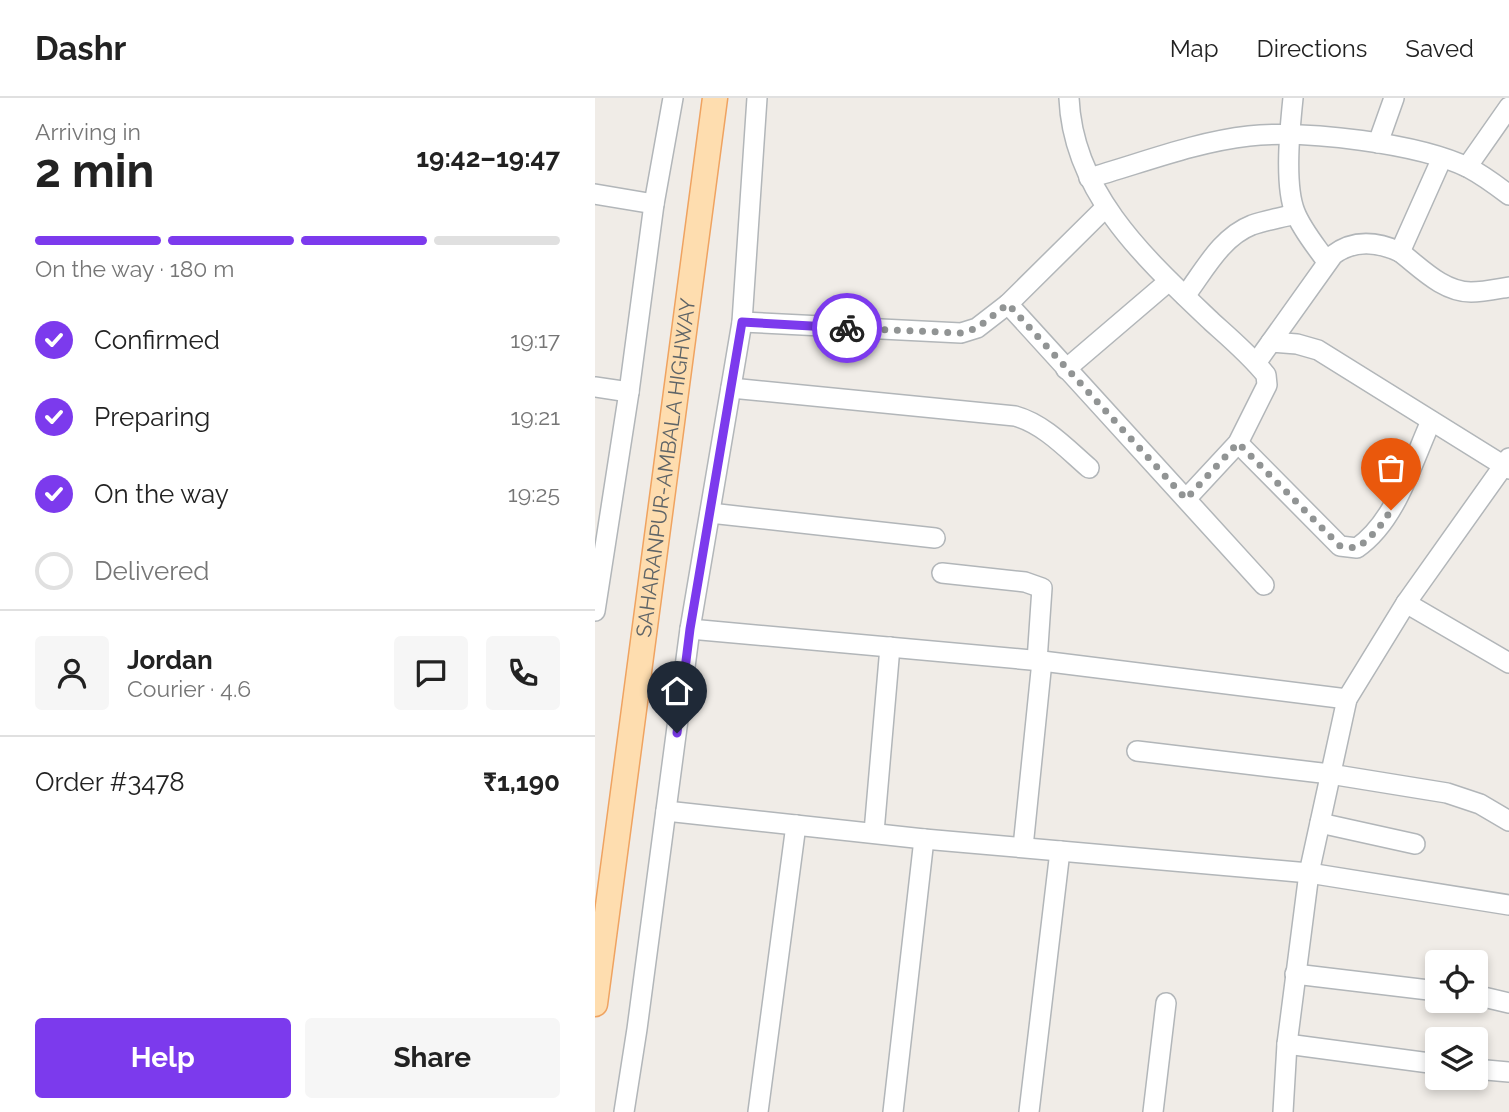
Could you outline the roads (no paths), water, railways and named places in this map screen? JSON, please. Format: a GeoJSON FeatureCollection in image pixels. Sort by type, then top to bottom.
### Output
{"type":"FeatureCollection","features":[{"type":"Feature","properties":{"kind":"main road","name":"SAHARANPUR-AMBALA HIGHWAY"},"geometry":{"type":"LineString","coordinates":[[595,1004],[715,98]]}},
{"type":"Feature","properties":{"kind":"street"},"geometry":{"type":"LineString","coordinates":[[595,611],[629,392],[654,204],[673,98]]}},
{"type":"Feature","properties":{"kind":"street"},"geometry":{"type":"LineString","coordinates":[[624,1112],[690,629],[742,322],[757,98]]}},
{"type":"Feature","properties":{"kind":"street"},"geometry":{"type":"LineString","coordinates":[[1069,98],[1077,152],[1105,208],[1169,281],[1266,375],[1266,385],[1238,443],[1186,499]]}},
{"type":"Feature","properties":{"kind":"street"},"geometry":{"type":"LineString","coordinates":[[1293,98],[1289,135],[1291,202],[1295,214],[1327,262]]}},
{"type":"Feature","properties":{"kind":"street"},"geometry":{"type":"LineString","coordinates":[[1378,143],[1394,98]]}},
{"type":"Feature","properties":{"kind":"street"},"geometry":{"type":"LineString","coordinates":[[1467,167],[1509,107]]}},
{"type":"Feature","properties":{"kind":"street"},"geometry":{"type":"LineString","coordinates":[[1090,178],[1215,142],[1250,136],[1289,135],[1378,143],[1441,158],[1467,167],[1509,195]]}},
{"type":"Feature","properties":{"kind":"street"},"geometry":{"type":"LineString","coordinates":[[1400,252],[1441,158]]}},
{"type":"Feature","properties":{"kind":"street"},"geometry":{"type":"LineString","coordinates":[[595,194],[654,204]]}},
{"type":"Feature","properties":{"kind":"street"},"geometry":{"type":"LineString","coordinates":[[742,322],[961,333],[977,328],[1008,304],[1105,208]]}},
{"type":"Feature","properties":{"kind":"street"},"geometry":{"type":"LineString","coordinates":[[1185,296],[1220,248],[1230,239],[1253,225],[1295,214]]}},
{"type":"Feature","properties":{"kind":"street"},"geometry":{"type":"LineString","coordinates":[[1256,363],[1327,262],[1346,245],[1367,243],[1388,247],[1400,252],[1444,285],[1458,291],[1509,287]]}},
{"type":"Feature","properties":{"kind":"street"},"geometry":{"type":"LineString","coordinates":[[1066,369],[1169,281]]}},
{"type":"Feature","properties":{"kind":"street"},"geometry":{"type":"LineString","coordinates":[[1008,304],[1264,584]]}},
{"type":"Feature","properties":{"kind":"street"},"geometry":{"type":"LineString","coordinates":[[1271,342],[1297,344],[1318,351],[1507,464],[1406,603],[1347,699],[1310,873],[1287,1044],[1283,1112]]}},
{"type":"Feature","properties":{"kind":"street"},"geometry":{"type":"LineString","coordinates":[[595,387],[629,392]]}},
{"type":"Feature","properties":{"kind":"street"},"geometry":{"type":"LineString","coordinates":[[731,388],[1015,416],[1029,420],[1090,468]]}},
{"type":"Feature","properties":{"kind":"street"},"geometry":{"type":"LineString","coordinates":[[1238,443],[1340,546],[1357,548],[1379,530],[1391,510],[1431,421]]}},
{"type":"Feature","properties":{"kind":"street"},"geometry":{"type":"LineString","coordinates":[[710,513],[936,538]]}},
{"type":"Feature","properties":{"kind":"street"},"geometry":{"type":"LineString","coordinates":[[942,573],[1025,582],[1042,588],[1040,661],[1023,847]]}},
{"type":"Feature","properties":{"kind":"street"},"geometry":{"type":"LineString","coordinates":[[1406,603],[1509,663]]}},
{"type":"Feature","properties":{"kind":"street"},"geometry":{"type":"LineString","coordinates":[[690,629],[1040,661],[1347,699]]}},
{"type":"Feature","properties":{"kind":"street"},"geometry":{"type":"LineString","coordinates":[[874,832],[890,647]]}},
{"type":"Feature","properties":{"kind":"street"},"geometry":{"type":"LineString","coordinates":[[1137,751],[1330,774],[1463,797],[1509,821]]}},
{"type":"Feature","properties":{"kind":"street"},"geometry":{"type":"LineString","coordinates":[[666,811],[923,839],[1310,873],[1509,905]]}},
{"type":"Feature","properties":{"kind":"street"},"geometry":{"type":"LineString","coordinates":[[1320,823],[1415,844]]}},
{"type":"Feature","properties":{"kind":"street"},"geometry":{"type":"LineString","coordinates":[[758,1112],[796,825]]}},
{"type":"Feature","properties":{"kind":"street"},"geometry":{"type":"LineString","coordinates":[[893,1112],[923,839]]}},
{"type":"Feature","properties":{"kind":"street"},"geometry":{"type":"LineString","coordinates":[[1029,1112],[1060,851]]}},
{"type":"Feature","properties":{"kind":"street"},"geometry":{"type":"LineString","coordinates":[[1295,974],[1425,990]]}},
{"type":"Feature","properties":{"kind":"street"},"geometry":{"type":"LineString","coordinates":[[1488,999],[1509,1003]]}},
{"type":"Feature","properties":{"kind":"street"},"geometry":{"type":"LineString","coordinates":[[1153,1112],[1166,1003]]}},
{"type":"Feature","properties":{"kind":"street"},"geometry":{"type":"LineString","coordinates":[[1287,1044],[1425,1061]]}},
{"type":"Feature","properties":{"kind":"street"},"geometry":{"type":"LineString","coordinates":[[1488,1070],[1509,1072]]}}]}
